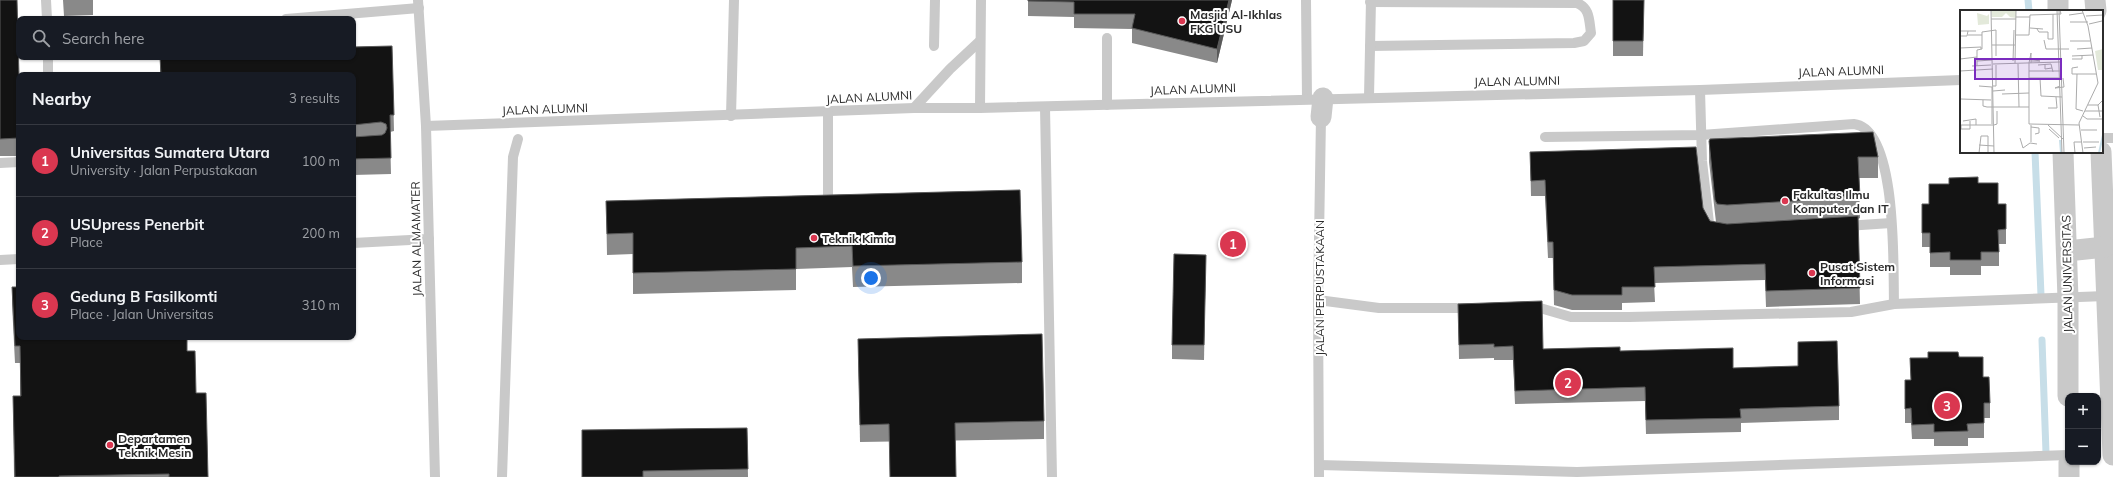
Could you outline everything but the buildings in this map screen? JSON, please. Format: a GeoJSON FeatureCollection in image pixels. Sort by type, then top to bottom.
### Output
{"type":"FeatureCollection","features":[{"type":"Feature","properties":{"kind":"street"},"geometry":{"type":"LineString","coordinates":[[2095,0],[2096,10]]}},
{"type":"Feature","properties":{"kind":"street","name":"JALAN UNIVERSITAS"},"geometry":{"type":"LineString","coordinates":[[2063,153],[2068,299],[2068,393]]}},
{"type":"Feature","properties":{"kind":"street"},"geometry":{"type":"LineString","coordinates":[[2101,153],[2113,455]]}},
{"type":"Feature","properties":{"kind":"street"},"geometry":{"type":"LineString","coordinates":[[2067,251],[2105,247]]}},
{"type":"Feature","properties":{"kind":"street"},"geometry":{"type":"LineString","coordinates":[[2069,465],[2070,477]]}},
{"type":"Feature","properties":{"kind":"lane"},"geometry":{"type":"LineString","coordinates":[[46,0],[47,16]]}},
{"type":"Feature","properties":{"kind":"lane"},"geometry":{"type":"LineString","coordinates":[[731,116],[734,0]]}},
{"type":"Feature","properties":{"kind":"lane"},"geometry":{"type":"LineString","coordinates":[[934,46],[935,0]]}},
{"type":"Feature","properties":{"kind":"lane"},"geometry":{"type":"LineString","coordinates":[[980,108],[981,0]]}},
{"type":"Feature","properties":{"kind":"lane","name":"JALAN PERPUSTAKAAN"},"geometry":{"type":"LineString","coordinates":[[1306,0],[1317,105],[1319,477]]}},
{"type":"Feature","properties":{"kind":"lane"},"geometry":{"type":"LineString","coordinates":[[1369,97],[1370,1],[1577,3],[1585,6],[1592,33],[1584,41],[1574,43],[1370,46]]}},
{"type":"Feature","properties":{"kind":"lane"},"geometry":{"type":"LineString","coordinates":[[313,16],[419,4]]}},
{"type":"Feature","properties":{"kind":"lane","name":"JALAN ALMAMATER"},"geometry":{"type":"LineString","coordinates":[[419,4],[426,126],[435,477]]}},
{"type":"Feature","properties":{"kind":"lane"},"geometry":{"type":"LineString","coordinates":[[1107,38],[1107,105]]}},
{"type":"Feature","properties":{"kind":"lane"},"geometry":{"type":"LineString","coordinates":[[914,108],[950,69],[980,41]]}},
{"type":"Feature","properties":{"kind":"lane"},"geometry":{"type":"LineString","coordinates":[[48,60],[48,72]]}},
{"type":"Feature","properties":{"kind":"lane","name":"JALAN ALUMNI"},"geometry":{"type":"LineString","coordinates":[[426,126],[731,116],[914,108],[1107,105],[1317,105],[1369,97],[1700,90],[1960,80]]}},
{"type":"Feature","properties":{"kind":"lane"},"geometry":{"type":"LineString","coordinates":[[1700,90],[1701,134],[1709,223],[1713,231],[1722,233]]}},
{"type":"Feature","properties":{"kind":"lane"},"geometry":{"type":"LineString","coordinates":[[1045,107],[1052,477]]}},
{"type":"Feature","properties":{"kind":"lane"},"geometry":{"type":"LineString","coordinates":[[828,112],[828,200]]}},
{"type":"Feature","properties":{"kind":"lane"},"geometry":{"type":"LineString","coordinates":[[1545,137],[1701,134],[1854,124],[1863,126],[1869,131],[1880,148],[1887,176],[1891,223],[1894,304]]}},
{"type":"Feature","properties":{"kind":"lane"},"geometry":{"type":"LineString","coordinates":[[502,477],[513,157],[518,139]]}},
{"type":"Feature","properties":{"kind":"lane"},"geometry":{"type":"LineString","coordinates":[[0,163],[16,162]]}},
{"type":"Feature","properties":{"kind":"lane"},"geometry":{"type":"LineString","coordinates":[[1836,226],[1891,223]]}},
{"type":"Feature","properties":{"kind":"lane"},"geometry":{"type":"LineString","coordinates":[[356,243],[429,239]]}},
{"type":"Feature","properties":{"kind":"lane"},"geometry":{"type":"LineString","coordinates":[[0,260],[16,259]]}},
{"type":"Feature","properties":{"kind":"lane"},"geometry":{"type":"LineString","coordinates":[[1517,308],[1540,308],[1571,317],[1629,317],[1851,312],[1894,304],[2068,299],[2106,296]]}},
{"type":"Feature","properties":{"kind":"lane"},"geometry":{"type":"LineString","coordinates":[[1318,300],[1380,308],[1486,308]]}},
{"type":"Feature","properties":{"kind":"lane"},"geometry":{"type":"LineString","coordinates":[[1319,465],[1577,474],[2065,455]]}},
{"type":"Feature","properties":{"kind":"waterway"},"geometry":{"type":"LineString","coordinates":[[2028,0],[2029,10]]}},
{"type":"Feature","properties":{"kind":"waterway"},"geometry":{"type":"LineString","coordinates":[[2035,153],[2041,295]]}},
{"type":"Feature","properties":{"kind":"waterway"},"geometry":{"type":"LineString","coordinates":[[2042,340],[2046,453]]}},
{"type":"Feature","properties":{"kind":"place","name":"Masjid Al-Ikhlas FKG USU"},"geometry":{"type":"Point","coordinates":[1182,21]}},
{"type":"Feature","properties":{"kind":"place","name":"Fakultas Ilmu Komputer dan IT"},"geometry":{"type":"Point","coordinates":[1785,201]}},
{"type":"Feature","properties":{"kind":"place","name":"Teknik Kimia"},"geometry":{"type":"Point","coordinates":[814,238]}},
{"type":"Feature","properties":{"kind":"place","name":"Universitas Sumatera Utara"},"geometry":{"type":"Point","coordinates":[1233,244]}},
{"type":"Feature","properties":{"kind":"place","name":"Pusat Sistem Informasi"},"geometry":{"type":"Point","coordinates":[1812,273]}},
{"type":"Feature","properties":{"kind":"place","name":"USUpress Penerbit"},"geometry":{"type":"Point","coordinates":[1568,383]}},
{"type":"Feature","properties":{"kind":"place","name":"Gedung B Fasilkomti"},"geometry":{"type":"Point","coordinates":[1947,406]}},
{"type":"Feature","properties":{"kind":"place","name":"Departamen Teknik Mesin"},"geometry":{"type":"Point","coordinates":[110,445]}}]}
